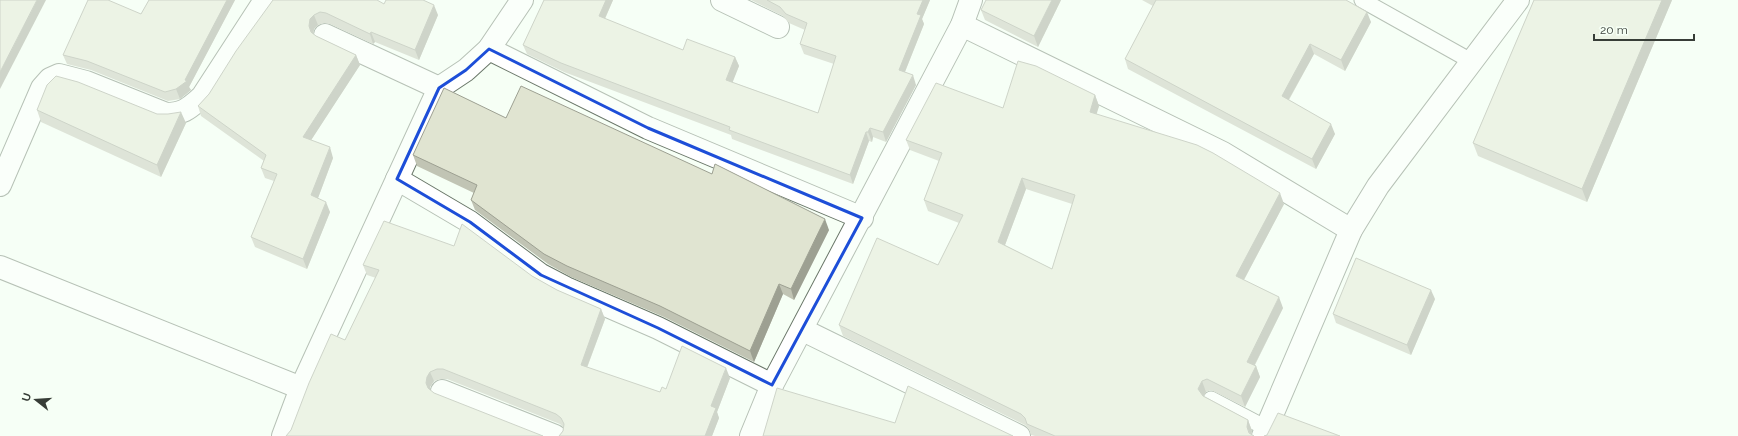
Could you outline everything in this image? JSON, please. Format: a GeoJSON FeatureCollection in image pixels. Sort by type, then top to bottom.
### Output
{"type":"FeatureCollection","features":[{"type":"Feature","properties":{"kind":"street"},"geometry":{"type":"LineString","coordinates":[[0,185],[42,88],[50,79],[59,76],[86,82],[166,114],[179,114],[202,97],[265,0]]}},
{"type":"Feature","properties":{"kind":"street"},"geometry":{"type":"LineString","coordinates":[[283,436],[301,388],[439,88],[466,70],[489,49],[522,0]]}},
{"type":"Feature","properties":{"kind":"street"},"geometry":{"type":"LineString","coordinates":[[722,0],[778,27]]}},
{"type":"Feature","properties":{"kind":"street"},"geometry":{"type":"LineString","coordinates":[[751,436],[772,386],[862,218],[962,25],[971,0]]}},
{"type":"Feature","properties":{"kind":"street"},"geometry":{"type":"LineString","coordinates":[[1265,432],[1351,230],[1378,186],[1518,0]]}},
{"type":"Feature","properties":{"kind":"street"},"geometry":{"type":"LineString","coordinates":[[962,25],[1223,153],[1351,230]]}},
{"type":"Feature","properties":{"kind":"street"},"geometry":{"type":"LineString","coordinates":[[325,36],[439,88]]}},
{"type":"Feature","properties":{"kind":"street"},"geometry":{"type":"LineString","coordinates":[[489,49],[648,128],[862,218]]}},
{"type":"Feature","properties":{"kind":"street"},"geometry":{"type":"LineString","coordinates":[[397,179],[470,222],[540,275],[566,288],[658,328],[772,386]]}},
{"type":"Feature","properties":{"kind":"street"},"geometry":{"type":"LineString","coordinates":[[0,267],[301,388]]}},
{"type":"Feature","properties":{"kind":"street"},"geometry":{"type":"LineString","coordinates":[[802,330],[1019,436]]}},
{"type":"Feature","properties":{"kind":"street"},"geometry":{"type":"LineString","coordinates":[[442,391],[555,436]]}},
{"type":"Feature","properties":{"kind":"lane"},"geometry":{"type":"LineString","coordinates":[[1362,0],[1471,61]]}},
{"type":"Feature","properties":{"kind":"lane"},"geometry":{"type":"LineString","coordinates":[[1211,399],[1265,432]]}},
{"type":"Feature","properties":{"kind":"highlighted area"},"geometry":{"type":"Polygon","coordinates":[[[489,49],[648,128],[862,218],[772,385],[658,328],[541,275],[470,222],[397,179],[439,88],[466,70],[489,49]]]}},
{"type":"Feature","properties":{"kind":"building"},"geometry":{"type":"Polygon","coordinates":[[[0,0],[37,0],[0,72],[0,0]]]}},
{"type":"Feature","properties":{"kind":"building"},"geometry":{"type":"Polygon","coordinates":[[[88,0],[108,0],[141,14],[149,0],[227,0],[185,80],[187,81],[176,89],[165,92],[87,61],[63,55],[88,0]]]}},
{"type":"Feature","properties":{"kind":"building"},"geometry":{"type":"Polygon","coordinates":[[[273,0],[377,0],[384,4],[386,0],[423,0],[434,5],[415,50],[371,32],[370,34],[326,13],[320,12],[310,19],[309,26],[311,32],[316,36],[356,55],[303,137],[330,147],[311,195],[326,202],[303,259],[251,237],[277,174],[261,168],[266,155],[198,106],[209,94],[236,51],[273,0]]]}},
{"type":"Feature","properties":{"kind":"building"},"geometry":{"type":"Polygon","coordinates":[[[544,0],[606,0],[599,16],[683,50],[687,39],[735,57],[726,80],[818,113],[836,56],[800,44],[807,23],[786,14],[780,7],[767,0],[923,0],[917,14],[921,15],[899,70],[913,75],[883,132],[870,128],[868,132],[866,132],[850,175],[729,130],[730,127],[561,63],[523,45],[544,0]]]}},
{"type":"Feature","properties":{"kind":"building"},"geometry":{"type":"Polygon","coordinates":[[[986,0],[1052,0],[1034,36],[981,10],[986,0]]]}},
{"type":"Feature","properties":{"kind":"building"},"geometry":{"type":"Polygon","coordinates":[[[1156,0],[1346,0],[1367,12],[1341,60],[1310,44],[1282,96],[1331,124],[1312,159],[1125,59],[1156,0]]]}},
{"type":"Feature","properties":{"kind":"building"},"geometry":{"type":"Polygon","coordinates":[[[1534,0],[1662,0],[1582,189],[1473,143],[1534,0]]]}},
{"type":"Feature","properties":{"kind":"building"},"geometry":{"type":"Polygon","coordinates":[[[1018,61],[1036,66],[1095,95],[1090,112],[1197,145],[1280,193],[1236,276],[1279,297],[1247,362],[1256,366],[1241,396],[1207,379],[1202,381],[1198,389],[1203,396],[1248,420],[1247,427],[1249,433],[1254,436],[1055,436],[1027,424],[1025,418],[1021,414],[839,325],[877,238],[938,265],[963,215],[924,200],[942,153],[906,140],[936,83],[1003,108],[1018,61]],[[1022,178],[998,242],[1052,269],[1075,195],[1022,178]]]}},
{"type":"Feature","properties":{"kind":"building"},"geometry":{"type":"Polygon","coordinates":[[[56,76],[78,82],[157,114],[181,112],[157,165],[37,110],[47,85],[56,76]]]}},
{"type":"Feature","properties":{"kind":"building"},"geometry":{"type":"Polygon","coordinates":[[[521,86],[712,174],[715,164],[825,219],[791,289],[779,284],[750,351],[660,306],[567,266],[544,254],[471,200],[477,185],[413,155],[444,88],[506,118],[521,86]]]}},
{"type":"Feature","properties":{"kind":"building"},"geometry":{"type":"Polygon","coordinates":[[[384,221],[454,246],[462,224],[532,276],[557,290],[601,309],[581,365],[660,392],[662,387],[666,389],[682,346],[726,368],[711,406],[716,408],[705,436],[559,436],[563,431],[564,424],[561,418],[556,414],[443,369],[437,369],[430,372],[426,383],[428,388],[434,393],[543,436],[286,436],[291,430],[309,383],[331,334],[345,340],[379,270],[363,265],[384,221]]]}},
{"type":"Feature","properties":{"kind":"building"},"geometry":{"type":"Polygon","coordinates":[[[1356,258],[1431,290],[1407,345],[1333,314],[1356,258]]]}},
{"type":"Feature","properties":{"kind":"building"},"geometry":{"type":"Polygon","coordinates":[[[908,386],[1013,436],[763,436],[777,388],[895,423],[908,386]]]}},
{"type":"Feature","properties":{"kind":"building"},"geometry":{"type":"Polygon","coordinates":[[[1278,413],[1340,436],[1264,436],[1267,435],[1278,413]]]}}]}
